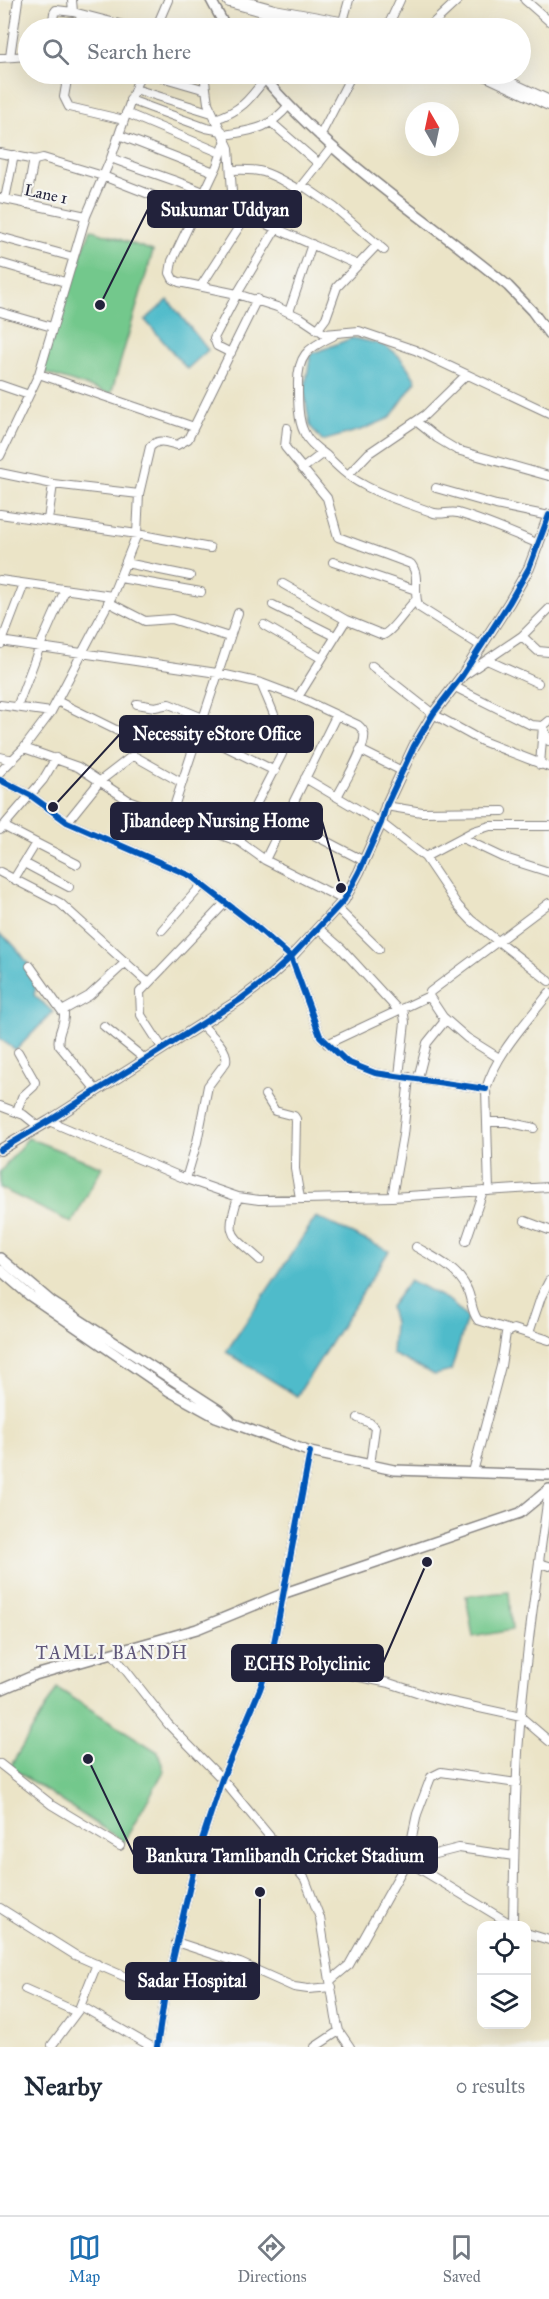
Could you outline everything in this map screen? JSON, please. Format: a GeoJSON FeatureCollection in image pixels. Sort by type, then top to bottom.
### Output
{"type":"FeatureCollection","features":[{"type":"Feature","properties":{"kind":"highway"},"geometry":{"type":"LineString","coordinates":[[230,0],[308,18]]}},
{"type":"Feature","properties":{"kind":"highway"},"geometry":{"type":"LineString","coordinates":[[508,84],[549,103]]}},
{"type":"Feature","properties":{"kind":"street"},"geometry":{"type":"LineString","coordinates":[[10,57],[18,0]]}},
{"type":"Feature","properties":{"kind":"street"},"geometry":{"type":"LineString","coordinates":[[72,0],[73,12]]}},
{"type":"Feature","properties":{"kind":"street"},"geometry":{"type":"LineString","coordinates":[[160,18],[168,0]]}},
{"type":"Feature","properties":{"kind":"street"},"geometry":{"type":"LineString","coordinates":[[211,0],[220,18]]}},
{"type":"Feature","properties":{"kind":"street"},"geometry":{"type":"LineString","coordinates":[[344,18],[349,0]]}},
{"type":"Feature","properties":{"kind":"street"},"geometry":{"type":"LineString","coordinates":[[392,18],[400,0]]}},
{"type":"Feature","properties":{"kind":"street"},"geometry":{"type":"LineString","coordinates":[[439,18],[458,0]]}},
{"type":"Feature","properties":{"kind":"street"},"geometry":{"type":"LineString","coordinates":[[525,0],[549,21]]}},
{"type":"Feature","properties":{"kind":"street"},"geometry":{"type":"LineString","coordinates":[[53,18],[56,10],[93,18]]}},
{"type":"Feature","properties":{"kind":"street"},"geometry":{"type":"LineString","coordinates":[[0,58],[18,57]]}},
{"type":"Feature","properties":{"kind":"street"},"geometry":{"type":"LineString","coordinates":[[66,84],[64,97],[69,107],[125,117],[221,153]]}},
{"type":"Feature","properties":{"kind":"street"},"geometry":{"type":"LineString","coordinates":[[0,454],[39,374],[86,216],[111,158],[137,84]]}},
{"type":"Feature","properties":{"kind":"street"},"geometry":{"type":"LineString","coordinates":[[185,84],[206,90]]}},
{"type":"Feature","properties":{"kind":"street"},"geometry":{"type":"LineString","coordinates":[[205,84],[214,116],[224,135],[231,159],[233,206]]}},
{"type":"Feature","properties":{"kind":"street"},"geometry":{"type":"LineString","coordinates":[[135,89],[214,116],[231,114],[245,104],[258,84]]}},
{"type":"Feature","properties":{"kind":"street"},"geometry":{"type":"LineString","coordinates":[[270,84],[332,147],[508,286],[532,311],[549,334]]}},
{"type":"Feature","properties":{"kind":"street"},"geometry":{"type":"LineString","coordinates":[[320,136],[347,84]]}},
{"type":"Feature","properties":{"kind":"street"},"geometry":{"type":"LineString","coordinates":[[130,100],[224,135],[250,131],[272,123],[289,105]]}},
{"type":"Feature","properties":{"kind":"street"},"geometry":{"type":"LineString","coordinates":[[272,123],[319,164]]}},
{"type":"Feature","properties":{"kind":"street"},"geometry":{"type":"LineString","coordinates":[[119,135],[214,172]]}},
{"type":"Feature","properties":{"kind":"street"},"geometry":{"type":"LineString","coordinates":[[224,135],[221,153],[214,172],[172,261],[170,273],[173,279],[257,299],[301,318],[325,334],[336,335]]}},
{"type":"Feature","properties":{"kind":"street"},"geometry":{"type":"LineString","coordinates":[[231,353],[217,346],[214,338],[237,294],[301,188],[332,147]]}},
{"type":"Feature","properties":{"kind":"street"},"geometry":{"type":"LineString","coordinates":[[0,153],[35,160],[43,158],[103,176],[195,212]]}},
{"type":"Feature","properties":{"kind":"street"},"geometry":{"type":"LineString","coordinates":[[3,199],[14,155]]}},
{"type":"Feature","properties":{"kind":"street"},"geometry":{"type":"LineString","coordinates":[[111,158],[158,177],[205,191],[246,216],[358,265]]}},
{"type":"Feature","properties":{"kind":"street"},"geometry":{"type":"LineString","coordinates":[[26,204],[35,160]]}},
{"type":"Feature","properties":{"kind":"street"},"geometry":{"type":"LineString","coordinates":[[231,170],[264,171],[301,188],[334,207],[381,247],[358,265],[337,287],[327,318],[317,330]]}},
{"type":"Feature","properties":{"kind":"street","name":"Lane 1"},"geometry":{"type":"LineString","coordinates":[[3,199],[86,216]]}},
{"type":"Feature","properties":{"kind":"street"},"geometry":{"type":"LineString","coordinates":[[201,286],[246,216]]}},
{"type":"Feature","properties":{"kind":"street"},"geometry":{"type":"LineString","coordinates":[[0,237],[73,257]]}},
{"type":"Feature","properties":{"kind":"street"},"geometry":{"type":"LineString","coordinates":[[289,312],[312,244]]}},
{"type":"Feature","properties":{"kind":"street"},"geometry":{"type":"LineString","coordinates":[[0,263],[65,282]]}},
{"type":"Feature","properties":{"kind":"street"},"geometry":{"type":"LineString","coordinates":[[0,772],[24,748],[51,712],[120,578],[137,534],[139,494],[150,447],[155,442],[161,441],[177,445],[183,443],[194,427],[257,299]]}},
{"type":"Feature","properties":{"kind":"street"},"geometry":{"type":"LineString","coordinates":[[0,312],[52,327]]}},
{"type":"Feature","properties":{"kind":"street"},"geometry":{"type":"LineString","coordinates":[[539,544],[458,513],[434,513],[364,486],[348,475],[304,434],[297,379],[302,358],[313,346],[348,332],[369,334],[429,356],[549,413]]}},
{"type":"Feature","properties":{"kind":"street"},"geometry":{"type":"LineString","coordinates":[[39,374],[194,427]]}},
{"type":"Feature","properties":{"kind":"street"},"geometry":{"type":"LineString","coordinates":[[348,475],[369,453],[417,422],[466,375]]}},
{"type":"Feature","properties":{"kind":"street"},"geometry":{"type":"LineString","coordinates":[[0,385],[29,395]]}},
{"type":"Feature","properties":{"kind":"street"},"geometry":{"type":"LineString","coordinates":[[417,422],[457,450],[549,476]]}},
{"type":"Feature","properties":{"kind":"street"},"geometry":{"type":"LineString","coordinates":[[287,428],[285,447],[327,498],[338,537],[411,564],[416,574],[416,600],[423,611],[480,646]]}},
{"type":"Feature","properties":{"kind":"street"},"geometry":{"type":"LineString","coordinates":[[302,469],[323,453]]}},
{"type":"Feature","properties":{"kind":"street"},"geometry":{"type":"LineString","coordinates":[[0,473],[53,483],[139,494]]}},
{"type":"Feature","properties":{"kind":"street"},"geometry":{"type":"LineString","coordinates":[[48,520],[53,483]]}},
{"type":"Feature","properties":{"kind":"street"},"geometry":{"type":"LineString","coordinates":[[0,1150],[163,1050],[266,980],[291,957],[344,900],[381,824],[386,806],[402,771],[433,714],[462,676],[509,603],[529,568],[549,515],[496,505],[436,488]]}},
{"type":"Feature","properties":{"kind":"street"},"geometry":{"type":"LineString","coordinates":[[0,514],[137,534],[210,548]]}},
{"type":"Feature","properties":{"kind":"street"},"geometry":{"type":"LineString","coordinates":[[333,562],[416,590]]}},
{"type":"Feature","properties":{"kind":"street"},"geometry":{"type":"LineString","coordinates":[[126,563],[190,576]]}},
{"type":"Feature","properties":{"kind":"street"},"geometry":{"type":"LineString","coordinates":[[120,578],[201,592]]}},
{"type":"Feature","properties":{"kind":"street"},"geometry":{"type":"LineString","coordinates":[[0,580],[110,599],[140,620],[172,620],[229,637]]}},
{"type":"Feature","properties":{"kind":"street"},"geometry":{"type":"LineString","coordinates":[[24,584],[0,643],[82,652],[217,673],[261,683],[298,697],[358,725],[364,735],[360,750],[337,797]]}},
{"type":"Feature","properties":{"kind":"street"},"geometry":{"type":"LineString","coordinates":[[283,584],[346,620],[384,635],[416,600]]}},
{"type":"Feature","properties":{"kind":"street"},"geometry":{"type":"LineString","coordinates":[[17,707],[40,646],[65,590]]}},
{"type":"Feature","properties":{"kind":"street"},"geometry":{"type":"LineString","coordinates":[[273,604],[335,636]]}},
{"type":"Feature","properties":{"kind":"street"},"geometry":{"type":"LineString","coordinates":[[462,676],[522,636],[549,609]]}},
{"type":"Feature","properties":{"kind":"street"},"geometry":{"type":"LineString","coordinates":[[171,816],[238,613]]}},
{"type":"Feature","properties":{"kind":"street"},"geometry":{"type":"LineString","coordinates":[[298,697],[346,620]]}},
{"type":"Feature","properties":{"kind":"street"},"geometry":{"type":"LineString","coordinates":[[264,625],[321,658]]}},
{"type":"Feature","properties":{"kind":"street"},"geometry":{"type":"LineString","coordinates":[[522,636],[538,651],[549,652]]}},
{"type":"Feature","properties":{"kind":"street"},"geometry":{"type":"LineString","coordinates":[[487,660],[538,683]]}},
{"type":"Feature","properties":{"kind":"street"},"geometry":{"type":"LineString","coordinates":[[372,666],[433,714],[482,741],[549,767]]}},
{"type":"Feature","properties":{"kind":"street"},"geometry":{"type":"LineString","coordinates":[[240,842],[249,818],[282,754],[283,746],[261,683]]}},
{"type":"Feature","properties":{"kind":"street"},"geometry":{"type":"LineString","coordinates":[[453,686],[531,725],[546,723]]}},
{"type":"Feature","properties":{"kind":"street"},"geometry":{"type":"LineString","coordinates":[[57,701],[118,731]]}},
{"type":"Feature","properties":{"kind":"street"},"geometry":{"type":"LineString","coordinates":[[137,704],[155,707],[169,704],[203,718]]}},
{"type":"Feature","properties":{"kind":"street"},"geometry":{"type":"LineString","coordinates":[[0,705],[51,712]]}},
{"type":"Feature","properties":{"kind":"street"},"geometry":{"type":"LineString","coordinates":[[265,860],[336,716]]}},
{"type":"Feature","properties":{"kind":"street"},"geometry":{"type":"LineString","coordinates":[[540,765],[546,723]]}},
{"type":"Feature","properties":{"kind":"street"},"geometry":{"type":"LineString","coordinates":[[546,723],[549,741]]}},
{"type":"Feature","properties":{"kind":"street"},"geometry":{"type":"LineString","coordinates":[[198,733],[274,771]]}},
{"type":"Feature","properties":{"kind":"street"},"geometry":{"type":"LineString","coordinates":[[24,748],[56,758],[88,772],[128,800],[240,842],[265,860],[344,900]]}},
{"type":"Feature","properties":{"kind":"street"},"geometry":{"type":"LineString","coordinates":[[360,750],[402,771]]}},
{"type":"Feature","properties":{"kind":"street"},"geometry":{"type":"LineString","coordinates":[[0,757],[13,760]]}},
{"type":"Feature","properties":{"kind":"street"},"geometry":{"type":"LineString","coordinates":[[67,822],[100,781],[131,757],[136,757],[182,783]]}},
{"type":"Feature","properties":{"kind":"street"},"geometry":{"type":"LineString","coordinates":[[56,758],[43,780],[1,828],[77,864]]}},
{"type":"Feature","properties":{"kind":"street"},"geometry":{"type":"LineString","coordinates":[[305,778],[381,824],[425,857],[458,906],[498,942],[549,981]]}},
{"type":"Feature","properties":{"kind":"street"},"geometry":{"type":"LineString","coordinates":[[0,780],[30,795],[67,822],[182,872],[252,923],[291,957],[320,1036],[347,1062],[375,1073],[486,1089]]}},
{"type":"Feature","properties":{"kind":"street"},"geometry":{"type":"LineString","coordinates":[[386,806],[422,812],[503,811]]}},
{"type":"Feature","properties":{"kind":"street"},"geometry":{"type":"LineString","coordinates":[[285,820],[364,861]]}},
{"type":"Feature","properties":{"kind":"street"},"geometry":{"type":"LineString","coordinates":[[425,857],[482,828],[499,824],[549,826]]}},
{"type":"Feature","properties":{"kind":"street"},"geometry":{"type":"LineString","coordinates":[[462,838],[502,857],[549,872]]}},
{"type":"Feature","properties":{"kind":"street"},"geometry":{"type":"LineString","coordinates":[[15,879],[36,843]]}},
{"type":"Feature","properties":{"kind":"street"},"geometry":{"type":"LineString","coordinates":[[24,863],[69,887]]}},
{"type":"Feature","properties":{"kind":"street"},"geometry":{"type":"LineString","coordinates":[[0,872],[60,903],[147,982]]}},
{"type":"Feature","properties":{"kind":"street"},"geometry":{"type":"LineString","coordinates":[[162,930],[202,885]]}},
{"type":"Feature","properties":{"kind":"street"},"geometry":{"type":"LineString","coordinates":[[163,1050],[141,1015],[139,996],[147,982],[225,903]]}},
{"type":"Feature","properties":{"kind":"street"},"geometry":{"type":"LineString","coordinates":[[327,1044],[429,996],[436,987],[549,903]]}},
{"type":"Feature","properties":{"kind":"street"},"geometry":{"type":"LineString","coordinates":[[337,908],[379,949]]}},
{"type":"Feature","properties":{"kind":"street"},"geometry":{"type":"LineString","coordinates":[[318,928],[401,1009],[405,1022],[399,1076]]}},
{"type":"Feature","properties":{"kind":"street"},"geometry":{"type":"LineString","coordinates":[[62,1011],[88,996],[126,962]]}},
{"type":"Feature","properties":{"kind":"street"},"geometry":{"type":"LineString","coordinates":[[30,966],[62,1011],[64,1019],[57,1041],[59,1045],[97,1091]]}},
{"type":"Feature","properties":{"kind":"street"},"geometry":{"type":"LineString","coordinates":[[466,1241],[486,1191],[486,1089],[490,1076],[499,1059],[549,993]]}},
{"type":"Feature","properties":{"kind":"street"},"geometry":{"type":"LineString","coordinates":[[429,996],[443,1017],[467,1038],[499,1059]]}},
{"type":"Feature","properties":{"kind":"street"},"geometry":{"type":"LineString","coordinates":[[392,1197],[414,1077],[427,1043],[443,1026],[443,1017]]}},
{"type":"Feature","properties":{"kind":"street"},"geometry":{"type":"LineString","coordinates":[[186,1179],[197,1142],[208,1086],[227,1057],[225,1051],[202,1025]]}},
{"type":"Feature","properties":{"kind":"street"},"geometry":{"type":"LineString","coordinates":[[104,1026],[146,1060]]}},
{"type":"Feature","properties":{"kind":"street"},"geometry":{"type":"LineString","coordinates":[[17,1111],[22,1097],[35,1082],[18,1052]]}},
{"type":"Feature","properties":{"kind":"street"},"geometry":{"type":"LineString","coordinates":[[265,1095],[275,1111],[294,1116],[296,1119],[295,1169],[300,1198]]}},
{"type":"Feature","properties":{"kind":"street"},"geometry":{"type":"LineString","coordinates":[[0,1106],[17,1111],[30,1118],[39,1127]]}},
{"type":"Feature","properties":{"kind":"street"},"geometry":{"type":"LineString","coordinates":[[49,1121],[186,1179],[238,1197],[259,1200],[392,1197],[549,1187]]}},
{"type":"Feature","properties":{"kind":"street"},"geometry":{"type":"LineString","coordinates":[[487,1122],[507,1122],[534,1128]]}},
{"type":"Feature","properties":{"kind":"street"},"geometry":{"type":"LineString","coordinates":[[238,1197],[230,1222],[232,1233],[260,1260]]}},
{"type":"Feature","properties":{"kind":"street"},"geometry":{"type":"LineString","coordinates":[[525,1221],[549,1230]]}},
{"type":"Feature","properties":{"kind":"street"},"geometry":{"type":"LineString","coordinates":[[416,1247],[443,1264],[466,1285],[478,1320],[549,1340]]}},
{"type":"Feature","properties":{"kind":"street"},"geometry":{"type":"LineString","coordinates":[[0,1258],[52,1302],[219,1410],[232,1422]]}},
{"type":"Feature","properties":{"kind":"street"},"geometry":{"type":"LineString","coordinates":[[0,1270],[29,1295],[169,1391],[216,1418],[310,1452],[394,1470],[549,1475]]}},
{"type":"Feature","properties":{"kind":"street"},"geometry":{"type":"LineString","coordinates":[[529,1333],[549,1281]]}},
{"type":"Feature","properties":{"kind":"street"},"geometry":{"type":"LineString","coordinates":[[473,1472],[501,1366],[504,1339],[510,1330]]}},
{"type":"Feature","properties":{"kind":"street"},"geometry":{"type":"LineString","coordinates":[[358,1418],[375,1428],[370,1465]]}},
{"type":"Feature","properties":{"kind":"street"},"geometry":{"type":"LineString","coordinates":[[157,2047],[176,1942],[198,1855],[222,1779],[260,1689],[272,1654],[310,1452]]}},
{"type":"Feature","properties":{"kind":"street"},"geometry":{"type":"LineString","coordinates":[[0,1690],[35,1675],[197,1629],[282,1594],[520,1513],[549,1489]]}},
{"type":"Feature","properties":{"kind":"street"},"geometry":{"type":"LineString","coordinates":[[513,1921],[521,1717],[549,1489]]}},
{"type":"Feature","properties":{"kind":"street"},"geometry":{"type":"LineString","coordinates":[[539,1563],[549,1566]]}},
{"type":"Feature","properties":{"kind":"street"},"geometry":{"type":"LineString","coordinates":[[112,1654],[168,1724],[222,1779],[305,1879],[320,1918],[339,2031],[350,2047]]}},
{"type":"Feature","properties":{"kind":"street"},"geometry":{"type":"LineString","coordinates":[[272,1654],[326,1670],[389,1683],[438,1699],[521,1717],[549,1741]]}},
{"type":"Feature","properties":{"kind":"street"},"geometry":{"type":"LineString","coordinates":[[0,1764],[52,1805],[120,1846]]}},
{"type":"Feature","properties":{"kind":"street"},"geometry":{"type":"LineString","coordinates":[[176,1942],[240,1963],[294,1987],[308,1989],[331,1983],[349,1965],[407,1861],[417,1814],[431,1777],[441,1772],[517,1783]]}},
{"type":"Feature","properties":{"kind":"street"},"geometry":{"type":"LineString","coordinates":[[407,1861],[459,1848],[514,1856]]}},
{"type":"Feature","properties":{"kind":"street"},"geometry":{"type":"LineString","coordinates":[[407,1861],[507,1921]]}},
{"type":"Feature","properties":{"kind":"street"},"geometry":{"type":"LineString","coordinates":[[0,1908],[75,1955],[165,1994]]}},
{"type":"Feature","properties":{"kind":"street"},"geometry":{"type":"LineString","coordinates":[[531,1935],[549,1940]]}},
{"type":"Feature","properties":{"kind":"street"},"geometry":{"type":"LineString","coordinates":[[52,2044],[79,2009],[97,1964]]}},
{"type":"Feature","properties":{"kind":"street"},"geometry":{"type":"LineString","coordinates":[[25,1989],[79,2009],[152,2047]]}},
{"type":"Feature","properties":{"kind":"street"},"geometry":{"type":"LineString","coordinates":[[315,2047],[339,2031]]}},
{"type":"Feature","properties":{"kind":"green space"},"geometry":{"type":"Polygon","coordinates":[[[91,229],[153,251],[111,394],[42,372],[76,267],[91,229]]]}},
{"type":"Feature","properties":{"kind":"green space"},"geometry":{"type":"Polygon","coordinates":[[[28,1138],[102,1167],[72,1223],[0,1188],[0,1172],[28,1138]]]}},
{"type":"Feature","properties":{"kind":"green space"},"geometry":{"type":"Polygon","coordinates":[[[509,1592],[512,1630],[473,1637],[466,1596],[509,1592]]]}},
{"type":"Feature","properties":{"kind":"green space"},"geometry":{"type":"Polygon","coordinates":[[[57,1688],[158,1752],[164,1771],[124,1842],[10,1767],[57,1688]]]}},
{"type":"Feature","properties":{"kind":"water"},"geometry":{"type":"Polygon","coordinates":[[[168,300],[208,350],[187,369],[145,320],[168,300]]]}},
{"type":"Feature","properties":{"kind":"water"},"geometry":{"type":"Polygon","coordinates":[[[352,338],[391,349],[403,361],[416,381],[390,418],[364,429],[322,441],[310,426],[304,392],[311,354],[352,338]]]}},
{"type":"Feature","properties":{"kind":"water"},"geometry":{"type":"Polygon","coordinates":[[[0,934],[16,948],[26,961],[36,980],[34,995],[53,1012],[16,1050],[0,1039],[0,934]]]}},
{"type":"Feature","properties":{"kind":"water"},"geometry":{"type":"Polygon","coordinates":[[[316,1217],[389,1251],[297,1396],[226,1352],[316,1217]]]}},
{"type":"Feature","properties":{"kind":"water"},"geometry":{"type":"Polygon","coordinates":[[[410,1280],[450,1301],[467,1318],[451,1371],[435,1375],[392,1354],[394,1323],[390,1307],[410,1280]]]}},
{"type":"Feature","properties":{"kind":"cycle path"},"geometry":{"type":"LineString","coordinates":[[0,1150],[241,999],[291,957],[344,900],[359,872],[414,746],[433,714],[462,676],[509,603],[529,568],[549,515]]}},
{"type":"Feature","properties":{"kind":"cycle path"},"geometry":{"type":"LineString","coordinates":[[0,780],[30,795],[67,822],[191,876],[252,923],[291,957],[320,1036],[347,1062],[375,1073],[486,1089]]}},
{"type":"Feature","properties":{"kind":"cycle path"},"geometry":{"type":"LineString","coordinates":[[157,2047],[165,1994],[197,1855],[222,1779],[260,1689],[272,1654],[310,1452]]}},
{"type":"Feature","properties":{"kind":"place","name":"Sukumar Uddyan"},"geometry":{"type":"Point","coordinates":[100,305]}},
{"type":"Feature","properties":{"kind":"place","name":"Necessity eStore Office"},"geometry":{"type":"Point","coordinates":[53,807]}},
{"type":"Feature","properties":{"kind":"place","name":"Jibandeep Nursing Home"},"geometry":{"type":"Point","coordinates":[341,888]}},
{"type":"Feature","properties":{"kind":"place","name":"ECHS Polyclinic"},"geometry":{"type":"Point","coordinates":[427,1562]}},
{"type":"Feature","properties":{"kind":"place","name":"Bankura Tamlibandh Cricket Stadium"},"geometry":{"type":"Point","coordinates":[88,1759]}},
{"type":"Feature","properties":{"kind":"place","name":"Sadar Hospital"},"geometry":{"type":"Point","coordinates":[260,1892]}},
{"type":"Feature","properties":{"kind":"district","name":"TAMLI BANDH"},"geometry":{"type":"Point","coordinates":[112,1653]}}]}
